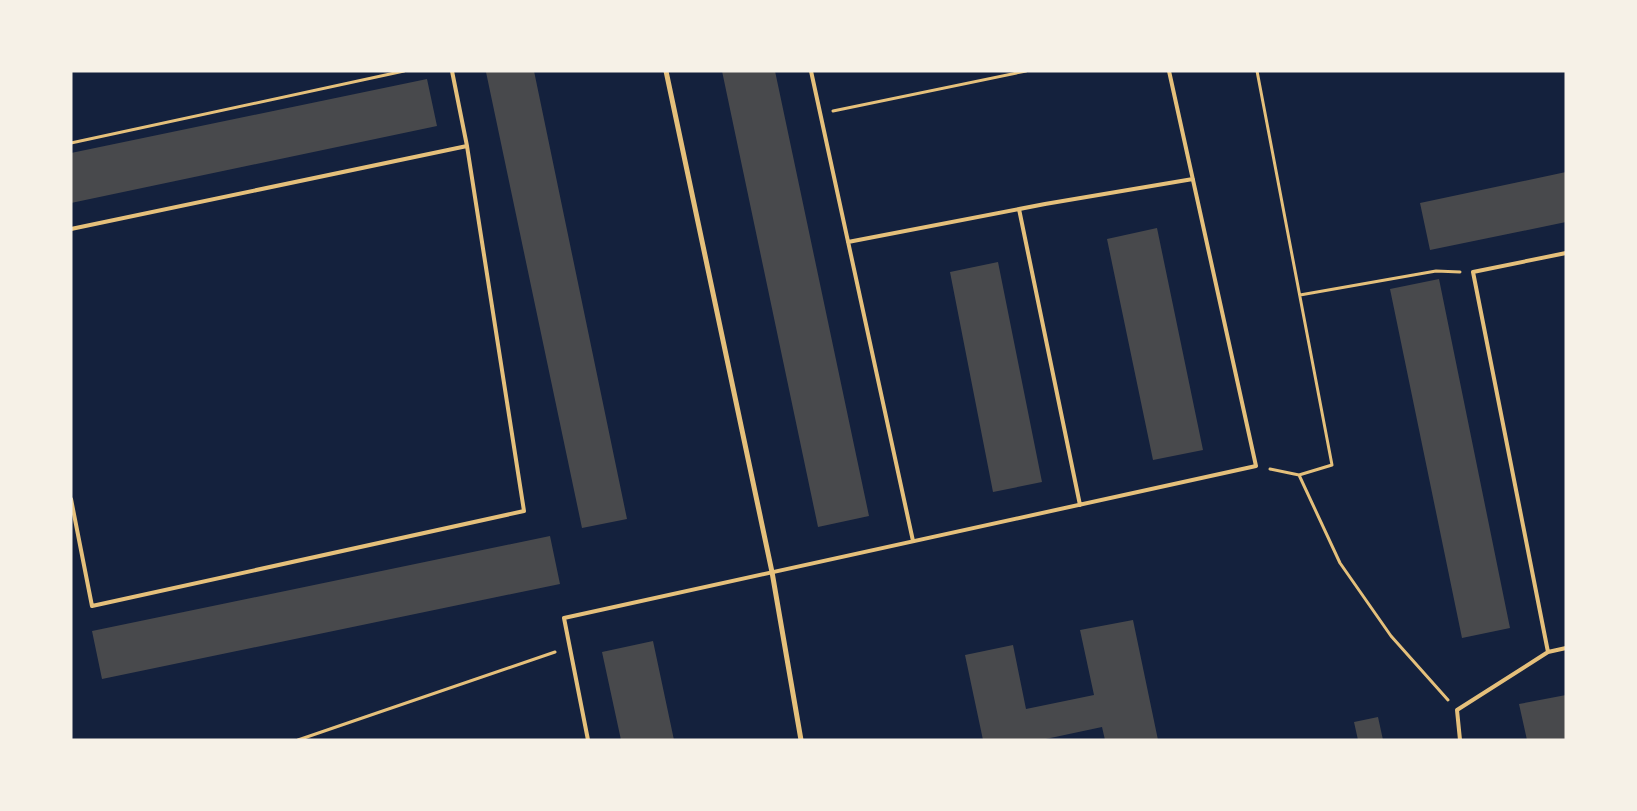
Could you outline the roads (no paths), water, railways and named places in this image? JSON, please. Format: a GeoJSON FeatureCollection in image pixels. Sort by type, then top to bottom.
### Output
{"type":"FeatureCollection","features":[{"type":"Feature","properties":{"kind":"street"},"geometry":{"type":"LineString","coordinates":[[666,71],[772,572],[801,740]]}},
{"type":"Feature","properties":{"kind":"lane"},"geometry":{"type":"LineString","coordinates":[[71,499],[92,606],[524,511],[467,146],[452,71]]}},
{"type":"Feature","properties":{"kind":"lane"},"geometry":{"type":"LineString","coordinates":[[811,71],[913,542]]}},
{"type":"Feature","properties":{"kind":"lane"},"geometry":{"type":"LineString","coordinates":[[588,740],[564,618],[1256,466],[1169,71]]}},
{"type":"Feature","properties":{"kind":"lane"},"geometry":{"type":"LineString","coordinates":[[71,229],[467,146]]}},
{"type":"Feature","properties":{"kind":"lane"},"geometry":{"type":"LineString","coordinates":[[848,242],[1019,209],[1193,179]]}},
{"type":"Feature","properties":{"kind":"lane"},"geometry":{"type":"LineString","coordinates":[[1019,209],[1080,505]]}},
{"type":"Feature","properties":{"kind":"lane"},"geometry":{"type":"LineString","coordinates":[[1548,652],[1473,272],[1566,253]]}},
{"type":"Feature","properties":{"kind":"lane"},"geometry":{"type":"LineString","coordinates":[[1460,740],[1457,710],[1548,652],[1566,648]]}}]}
